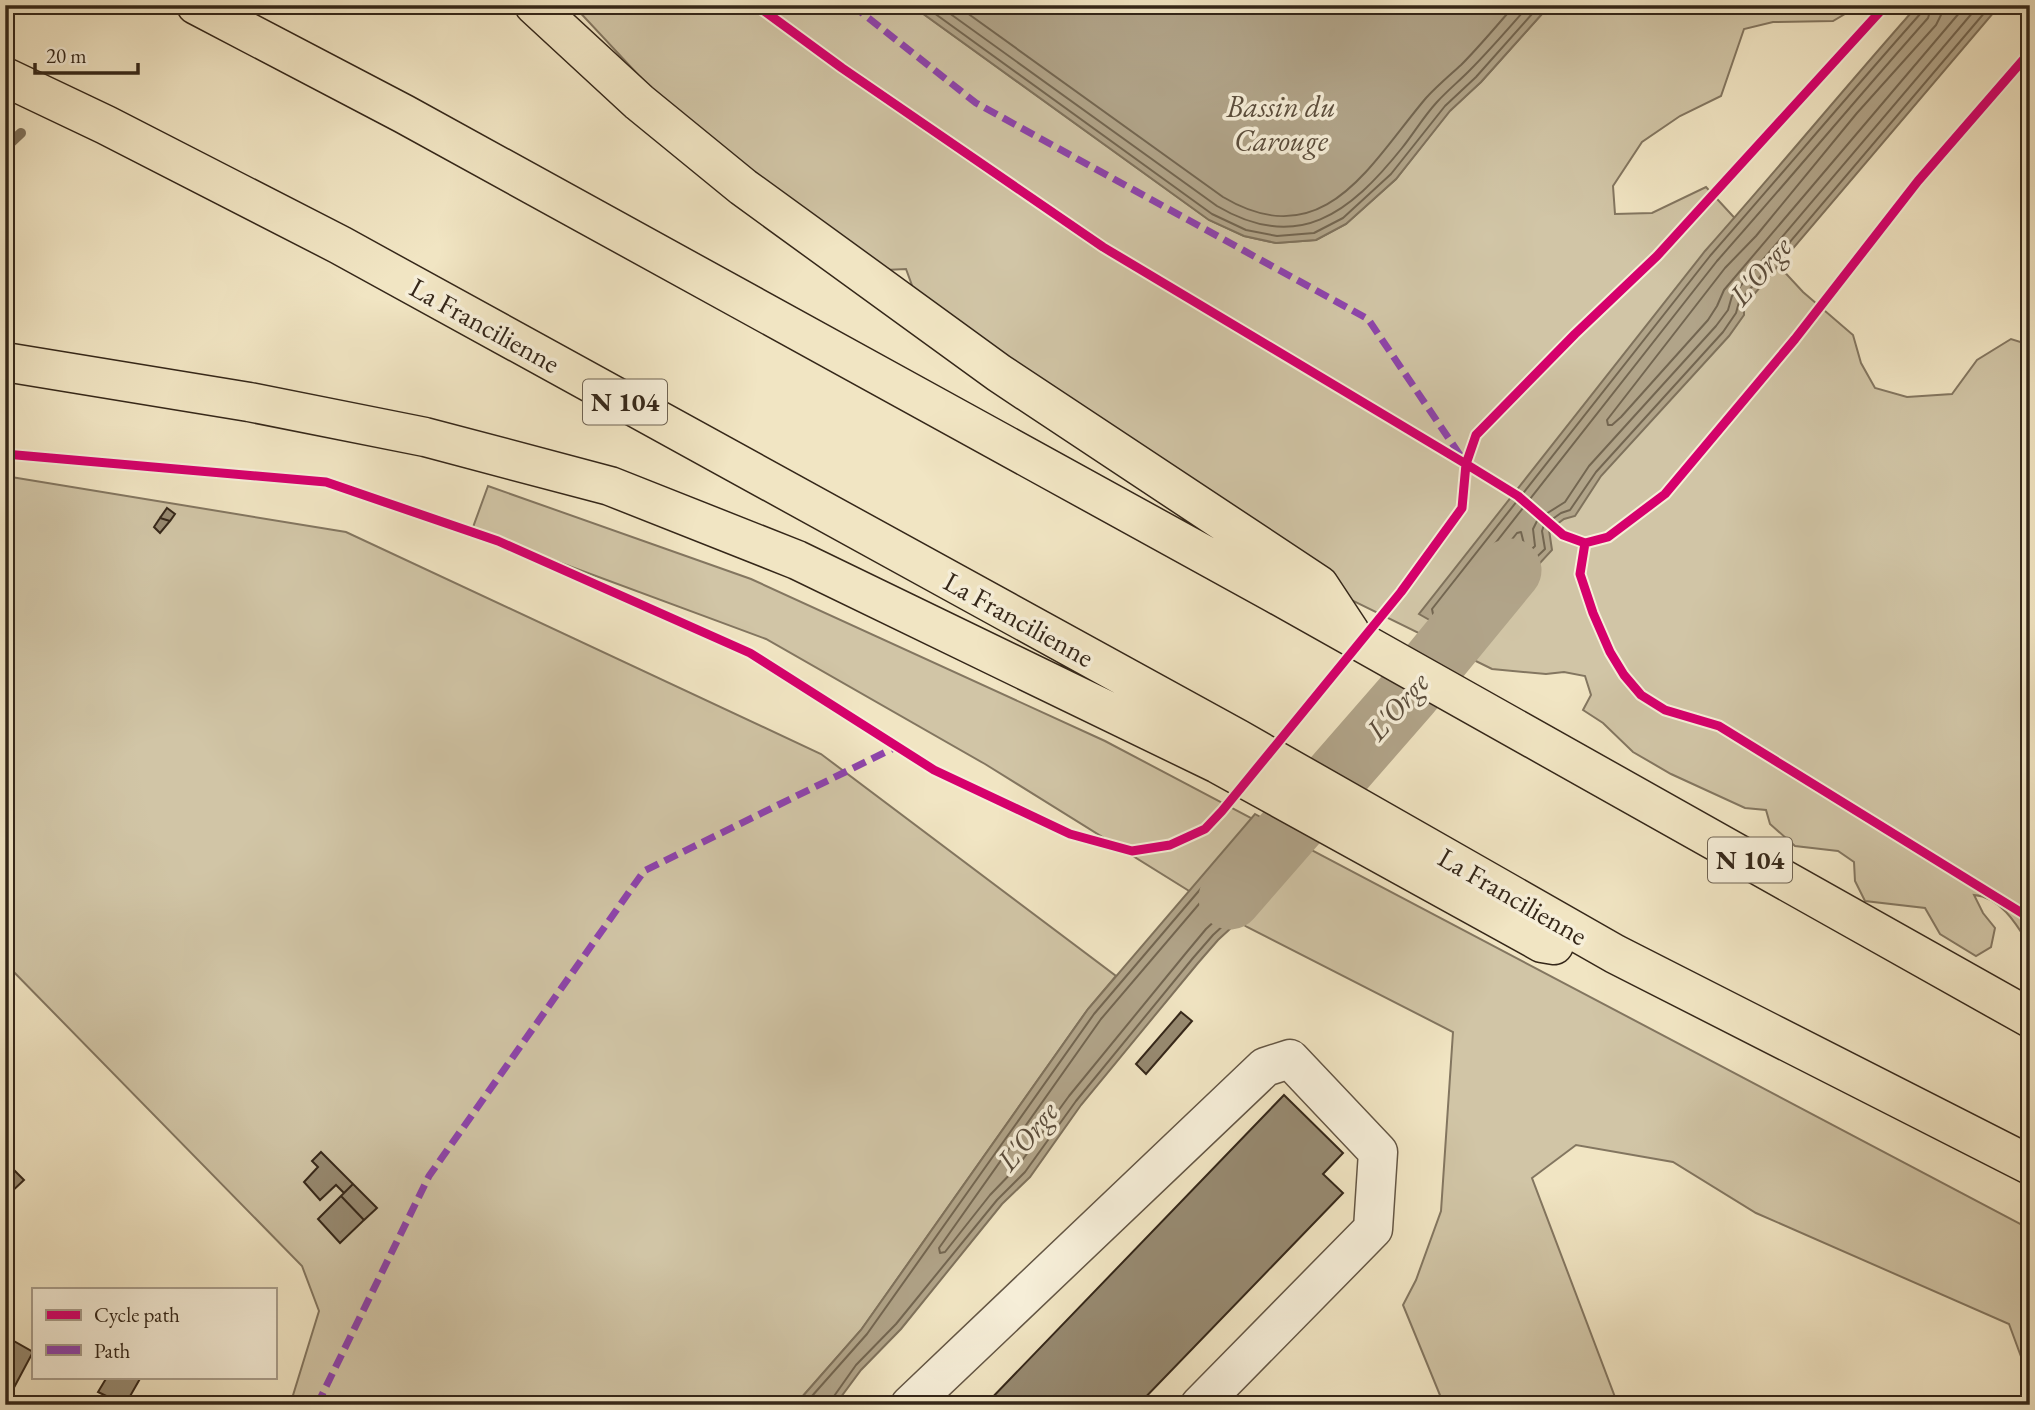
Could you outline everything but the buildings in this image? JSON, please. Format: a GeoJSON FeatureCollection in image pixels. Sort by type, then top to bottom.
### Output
{"type":"FeatureCollection","features":[{"type":"Feature","properties":{"kind":"highway","name":"N 104"},"geometry":{"type":"LineString","coordinates":[[196,5],[417,121],[1355,639],[2030,1018]]}},
{"type":"Feature","properties":{"kind":"highway"},"geometry":{"type":"LineString","coordinates":[[534,5],[639,102],[743,187],[999,373],[1319,585],[1355,639]]}},
{"type":"Feature","properties":{"kind":"highway","name":"La Francilienne"},"geometry":{"type":"LineString","coordinates":[[5,77],[106,125],[340,245],[1348,820],[2030,1165]]}},
{"type":"Feature","properties":{"kind":"highway"},"geometry":{"type":"LineString","coordinates":[[5,362],[249,402],[425,437],[610,486],[797,560],[1228,752]]}},
{"type":"Feature","properties":{"kind":"lane"},"geometry":{"type":"LineString","coordinates":[[910,1405],[1265,1066],[1290,1059],[1378,1152],[1373,1229],[1200,1405]]}},
{"type":"Feature","properties":{"kind":"shaded area"},"geometry":{"type":"Polygon","coordinates":[[[573,5],[911,5],[1209,220],[1244,236],[1276,243],[1316,240],[1346,224],[1396,179],[1450,110],[1481,82],[1550,5],[1860,5],[1833,21],[1773,22],[1744,29],[1721,96],[1680,116],[1642,142],[1613,186],[1615,214],[1652,213],[1706,187],[1803,292],[1853,335],[1861,363],[1875,388],[1907,397],[1952,394],[1977,360],[2011,339],[2030,345],[2030,946],[2007,913],[1984,897],[1974,895],[1995,928],[1991,947],[1976,956],[1940,934],[1925,908],[1865,901],[1855,881],[1854,862],[1838,851],[1795,846],[1770,824],[1766,810],[1745,808],[1671,774],[1633,752],[1603,723],[1583,710],[1591,695],[1585,676],[1564,672],[1546,674],[1492,669],[1341,595],[924,318],[906,269],[864,271],[670,109],[573,5]]]}},
{"type":"Feature","properties":{"kind":"shaded area"},"geometry":{"type":"Polygon","coordinates":[[[5,476],[346,532],[821,754],[1116,976],[1088,1009],[861,1330],[795,1405],[290,1405],[319,1311],[302,1266],[5,963],[5,476]]]}},
{"type":"Feature","properties":{"kind":"shaded area"},"geometry":{"type":"Polygon","coordinates":[[[488,486],[751,579],[1105,741],[2030,1229],[2030,1381],[2009,1324],[1756,1213],[1673,1162],[1576,1145],[1532,1178],[1618,1405],[1444,1405],[1403,1305],[1416,1280],[1441,1211],[1453,1032],[1247,927],[985,764],[766,639],[472,530],[488,486]]]}},
{"type":"Feature","properties":{"kind":"water","name":"Bassin du Carouge"},"geometry":{"type":"Polygon","coordinates":[[[911,5],[1550,5],[1481,82],[1450,111],[1396,179],[1346,224],[1316,240],[1276,243],[1244,236],[1209,220],[911,5]]]}},
{"type":"Feature","properties":{"kind":"water"},"geometry":{"type":"Polygon","coordinates":[[[1918,5],[2000,5],[1744,306],[1744,315],[1729,336],[1601,476],[1575,516],[1564,519],[1549,530],[1552,550],[1526,578],[1514,598],[1482,621],[1465,640],[1419,614],[1705,251],[1918,5]]]}},
{"type":"Feature","properties":{"kind":"water"},"geometry":{"type":"Polygon","coordinates":[[[1255,814],[1309,844],[1270,892],[1218,940],[1198,963],[1081,1105],[1030,1177],[1002,1204],[901,1329],[861,1370],[835,1405],[795,1405],[861,1330],[1088,1009],[1255,814]]]}},
{"type":"Feature","properties":{"kind":"waterway"},"geometry":{"type":"LineString","coordinates":[[5,148],[21,133]]}},
{"type":"Feature","properties":{"kind":"waterway","name":"L'Orge"},"geometry":{"type":"LineString","coordinates":[[1230,898],[1409,693],[1510,570]]}},
{"type":"Feature","properties":{"kind":"marked path"},"geometry":{"type":"LineString","coordinates":[[852,5],[976,103],[1368,319],[1462,458]]}},
{"type":"Feature","properties":{"kind":"marked path"},"geometry":{"type":"LineString","coordinates":[[317,1405],[429,1176],[644,871],[898,746]]}},
{"type":"Feature","properties":{"kind":"cycle path"},"geometry":{"type":"LineString","coordinates":[[756,5],[842,68],[1103,247],[1466,464],[1518,496],[1563,535],[1585,543],[1608,537],[1665,494],[1795,339],[1918,181],[2030,52]]}},
{"type":"Feature","properties":{"kind":"cycle path"},"geometry":{"type":"LineString","coordinates":[[5,454],[326,482],[498,541],[750,653],[934,770],[1070,834],[1132,851],[1170,845],[1205,829],[1222,811],[1401,592],[1462,508],[1466,464],[1476,435],[1575,334],[1657,256],[1886,5]]}},
{"type":"Feature","properties":{"kind":"cycle path"},"geometry":{"type":"LineString","coordinates":[[1585,543],[1580,574],[1593,613],[1610,652],[1641,695],[1665,710],[1719,726],[2030,918]]}}]}
